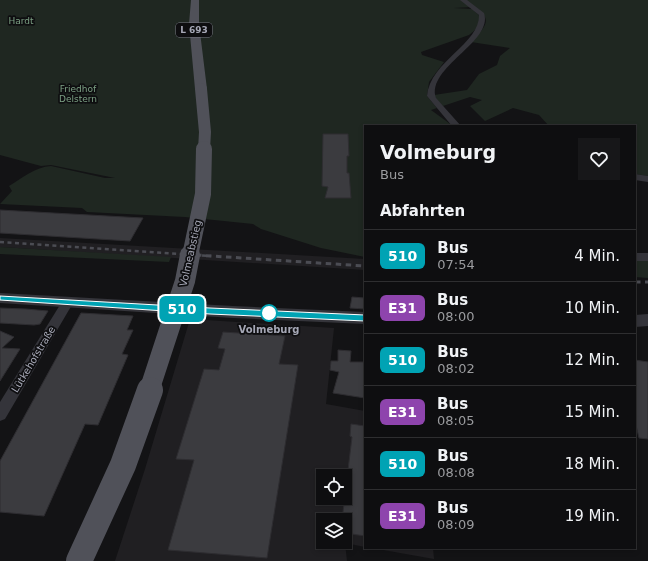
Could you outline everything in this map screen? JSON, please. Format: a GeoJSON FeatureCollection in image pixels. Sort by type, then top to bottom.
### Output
{"type":"FeatureCollection","features":[{"type":"Feature","properties":{"kind":"main road","name":"Volmeabstieg"},"geometry":{"type":"LineString","coordinates":[[79,561],[123,464],[161,357],[185,281],[203,194],[205,132],[194,24],[195,0]]}},
{"type":"Feature","properties":{"kind":"street"},"geometry":{"type":"LineString","coordinates":[[456,125],[433,100],[431,91],[434,83],[444,69],[481,28],[483,18],[482,14],[463,0]]}},
{"type":"Feature","properties":{"kind":"street"},"geometry":{"type":"LineString","coordinates":[[636,177],[648,179]]}},
{"type":"Feature","properties":{"kind":"street"},"geometry":{"type":"LineString","coordinates":[[636,257],[648,257]]}},
{"type":"Feature","properties":{"kind":"street"},"geometry":{"type":"LineString","coordinates":[[0,298],[67,303],[364,318]]}},
{"type":"Feature","properties":{"kind":"street","name":"Lütkehofstraße"},"geometry":{"type":"LineString","coordinates":[[0,415],[67,303]]}},
{"type":"Feature","properties":{"kind":"street"},"geometry":{"type":"LineString","coordinates":[[636,321],[648,320]]}},
{"type":"Feature","properties":{"kind":"shaded area"},"geometry":{"type":"Polygon","coordinates":[[[0,238],[364,259],[364,270],[0,247],[0,238]]]}},
{"type":"Feature","properties":{"kind":"shaded area"},"geometry":{"type":"Polygon","coordinates":[[[190,319],[334,328],[326,404],[364,411],[364,547],[352,544],[352,513],[316,513],[316,549],[346,549],[347,561],[115,561],[145,469],[190,319]]]}},
{"type":"Feature","properties":{"kind":"shaded area"},"geometry":{"type":"Polygon","coordinates":[[[378,549],[433,549],[434,559],[378,549]]]}},
{"type":"Feature","properties":{"kind":"green space"},"geometry":{"type":"Polygon","coordinates":[[[0,0],[461,0],[472,7],[454,8],[472,9],[481,17],[477,27],[469,35],[421,52],[422,55],[444,62],[429,82],[427,96],[437,108],[431,110],[452,125],[364,125],[364,257],[321,248],[261,229],[253,224],[185,217],[87,212],[82,208],[0,204],[12,191],[9,186],[40,168],[51,166],[105,178],[115,178],[51,165],[41,166],[0,155],[0,0]]]}},
{"type":"Feature","properties":{"kind":"green space"},"geometry":{"type":"Polygon","coordinates":[[[465,0],[648,0],[648,176],[636,174],[636,125],[548,125],[539,115],[513,108],[485,121],[470,106],[482,100],[470,97],[443,106],[434,95],[467,90],[479,74],[497,65],[500,56],[510,48],[471,42],[486,23],[484,15],[465,0]]]}},
{"type":"Feature","properties":{"kind":"green space"},"geometry":{"type":"Polygon","coordinates":[[[0,247],[171,257],[169,262],[0,254],[0,247]]]}},
{"type":"Feature","properties":{"kind":"green space"},"geometry":{"type":"Polygon","coordinates":[[[636,259],[648,260],[648,278],[636,277],[636,259]]]}},
{"type":"Feature","properties":{"kind":"building"},"geometry":{"type":"Polygon","coordinates":[[[323,134],[348,134],[349,156],[347,156],[347,173],[349,173],[351,198],[325,198],[328,187],[322,186],[323,134]]]}},
{"type":"Feature","properties":{"kind":"building"},"geometry":{"type":"Polygon","coordinates":[[[0,210],[143,218],[130,241],[0,233],[0,210]]]}},
{"type":"Feature","properties":{"kind":"building"},"geometry":{"type":"Polygon","coordinates":[[[352,297],[364,298],[364,309],[350,308],[352,297]]]}},
{"type":"Feature","properties":{"kind":"building"},"geometry":{"type":"Polygon","coordinates":[[[0,308],[48,311],[40,324],[0,323],[0,308]]]}},
{"type":"Feature","properties":{"kind":"building"},"geometry":{"type":"Polygon","coordinates":[[[81,313],[133,316],[127,330],[133,330],[122,354],[128,355],[98,425],[85,424],[44,516],[0,512],[0,461],[81,313]]]}},
{"type":"Feature","properties":{"kind":"building"},"geometry":{"type":"Polygon","coordinates":[[[0,331],[14,337],[2,348],[20,349],[0,381],[0,331]]]}},
{"type":"Feature","properties":{"kind":"building"},"geometry":{"type":"Polygon","coordinates":[[[223,332],[285,336],[279,364],[298,365],[267,558],[168,550],[194,460],[176,459],[204,369],[219,370],[225,349],[218,348],[223,332]]]}},
{"type":"Feature","properties":{"kind":"building"},"geometry":{"type":"Polygon","coordinates":[[[338,350],[351,351],[350,362],[364,362],[364,398],[333,393],[339,372],[330,370],[331,361],[338,361],[338,350]]]}},
{"type":"Feature","properties":{"kind":"building"},"geometry":{"type":"Polygon","coordinates":[[[636,360],[648,362],[648,439],[639,438],[636,425],[636,360]]]}},
{"type":"Feature","properties":{"kind":"building"},"geometry":{"type":"Polygon","coordinates":[[[351,424],[364,426],[364,536],[352,534],[352,513],[343,513],[344,505],[352,505],[352,469],[348,469],[352,437],[350,436],[351,424]]]}},
{"type":"Feature","properties":{"kind":"railway"},"geometry":{"type":"LineString","coordinates":[[0,242],[211,256]]}},
{"type":"Feature","properties":{"kind":"railway"},"geometry":{"type":"LineString","coordinates":[[196,255],[364,266]]}},
{"type":"Feature","properties":{"kind":"railway"},"geometry":{"type":"LineString","coordinates":[[636,282],[648,282]]}},
{"type":"Feature","properties":{"kind":"bus line","name":"510"},"geometry":{"type":"LineString","coordinates":[[0,298],[150,308],[364,318]]}},
{"type":"Feature","properties":{"kind":"place","name":"Volmeburg"},"geometry":{"type":"Point","coordinates":[269,313]}},
{"type":"Feature","properties":{"kind":"park label","name":"Hardt"},"geometry":{"type":"Point","coordinates":[21,21]}},
{"type":"Feature","properties":{"kind":"park label","name":"Friedhof Delstern"},"geometry":{"type":"Point","coordinates":[78,94]}}]}
